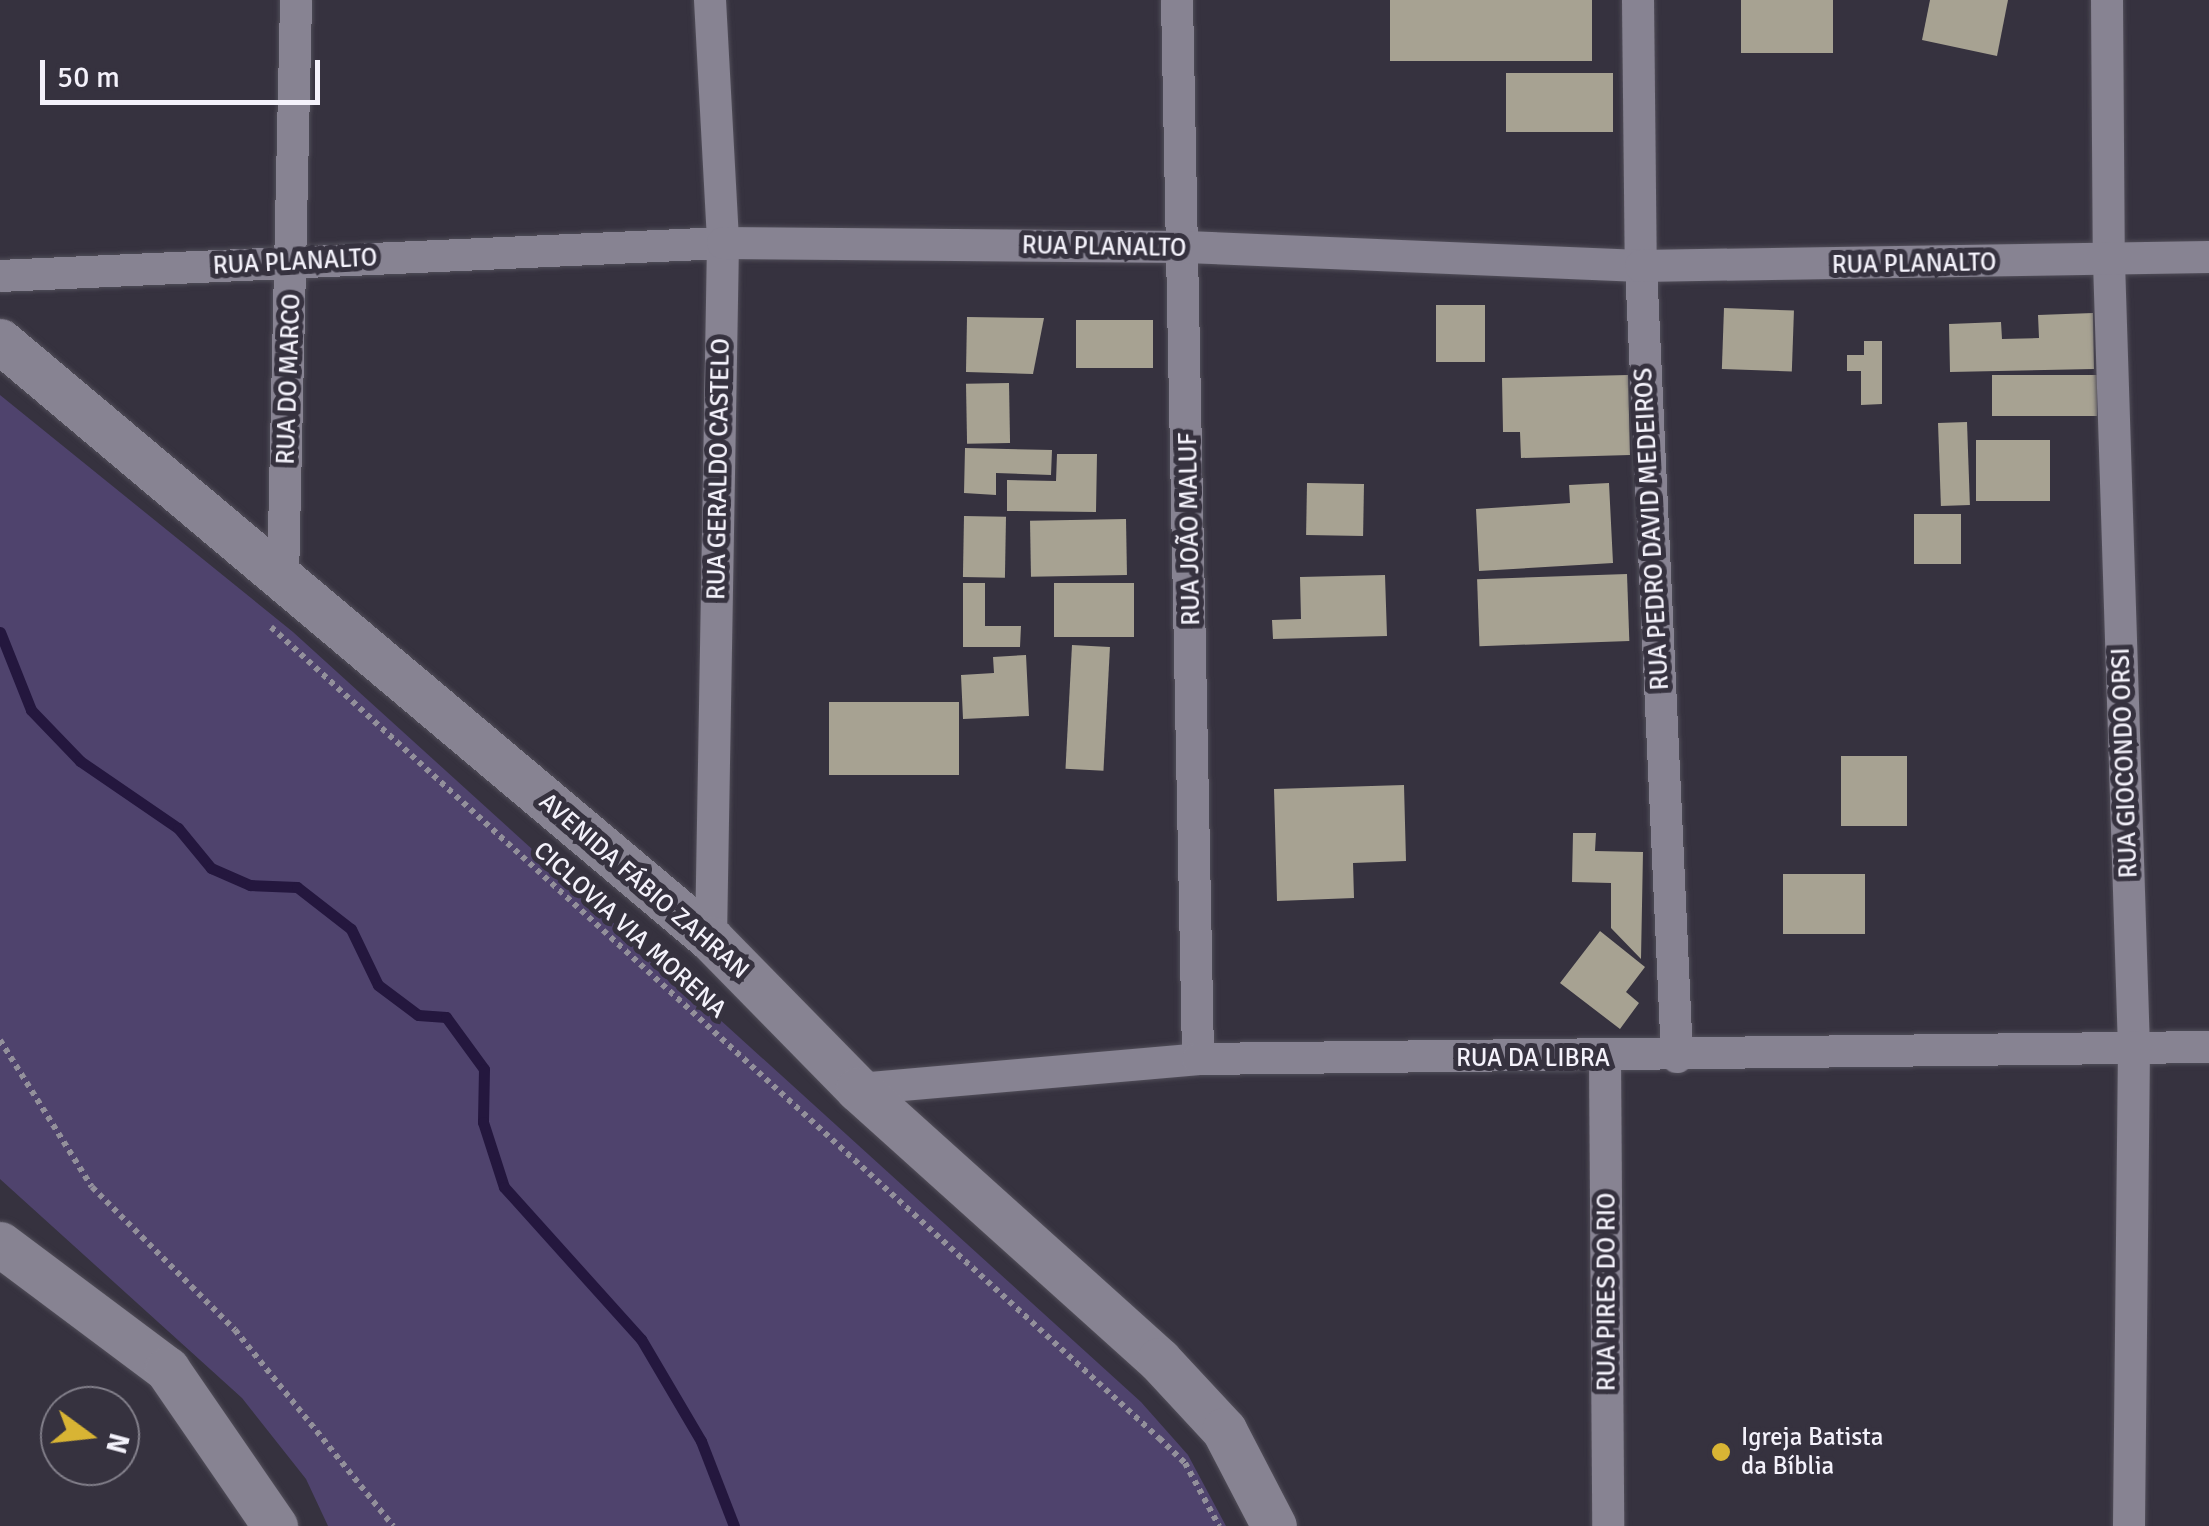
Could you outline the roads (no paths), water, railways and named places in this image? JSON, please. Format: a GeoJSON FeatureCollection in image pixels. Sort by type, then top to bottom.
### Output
{"type":"FeatureCollection","features":[{"type":"Feature","properties":{"kind":"main road","name":"AVENIDA FÁBIO ZAHRAN"},"geometry":{"type":"LineString","coordinates":[[0,341],[272,598],[711,939],[858,1089],[1159,1360],[1224,1430],[1274,1526]]}},
{"type":"Feature","properties":{"kind":"main road"},"geometry":{"type":"LineString","coordinates":[[0,1244],[167,1369],[275,1526]]}},
{"type":"Feature","properties":{"kind":"street","name":"RUA DO MARCO"},"geometry":{"type":"LineString","coordinates":[[272,598],[293,262],[296,0]]}},
{"type":"Feature","properties":{"kind":"street","name":"RUA GERALDO CASTELO"},"geometry":{"type":"LineString","coordinates":[[710,0],[723,243],[711,939]]}},
{"type":"Feature","properties":{"kind":"street","name":"RUA JOÃO MALUF"},"geometry":{"type":"LineString","coordinates":[[1176,0],[1186,248],[1198,1059]]}},
{"type":"Feature","properties":{"kind":"street","name":"RUA PEDRO DAVID MEDEIROS"},"geometry":{"type":"LineString","coordinates":[[1638,0],[1640,266],[1676,1058]]}},
{"type":"Feature","properties":{"kind":"street","name":"RUA GIOCONDO ORSI"},"geometry":{"type":"LineString","coordinates":[[2107,0],[2109,262],[2134,1047],[2128,1526]]}},
{"type":"Feature","properties":{"kind":"street","name":"RUA PLANALTO"},"geometry":{"type":"LineString","coordinates":[[0,276],[723,243],[1186,248],[1640,266],[2109,262],[2209,257]]}},
{"type":"Feature","properties":{"kind":"street","name":"RUA DA LIBRA"},"geometry":{"type":"LineString","coordinates":[[858,1089],[1198,1059],[1676,1058],[2209,1047]]}},
{"type":"Feature","properties":{"kind":"street","name":"RUA PIRES DO RIO"},"geometry":{"type":"LineString","coordinates":[[1605,1058],[1608,1526]]}},
{"type":"Feature","properties":{"kind":"waterway"},"geometry":{"type":"LineString","coordinates":[[0,632],[31,710],[80,761],[178,828],[211,868],[250,885],[297,887],[351,929],[378,985],[418,1015],[446,1017],[484,1069],[483,1122],[504,1187],[641,1339],[701,1441],[734,1526]]}},
{"type":"Feature","properties":{"kind":"place","name":"Igreja Batista da Bíblia"},"geometry":{"type":"Point","coordinates":[1721,1452]}}]}
